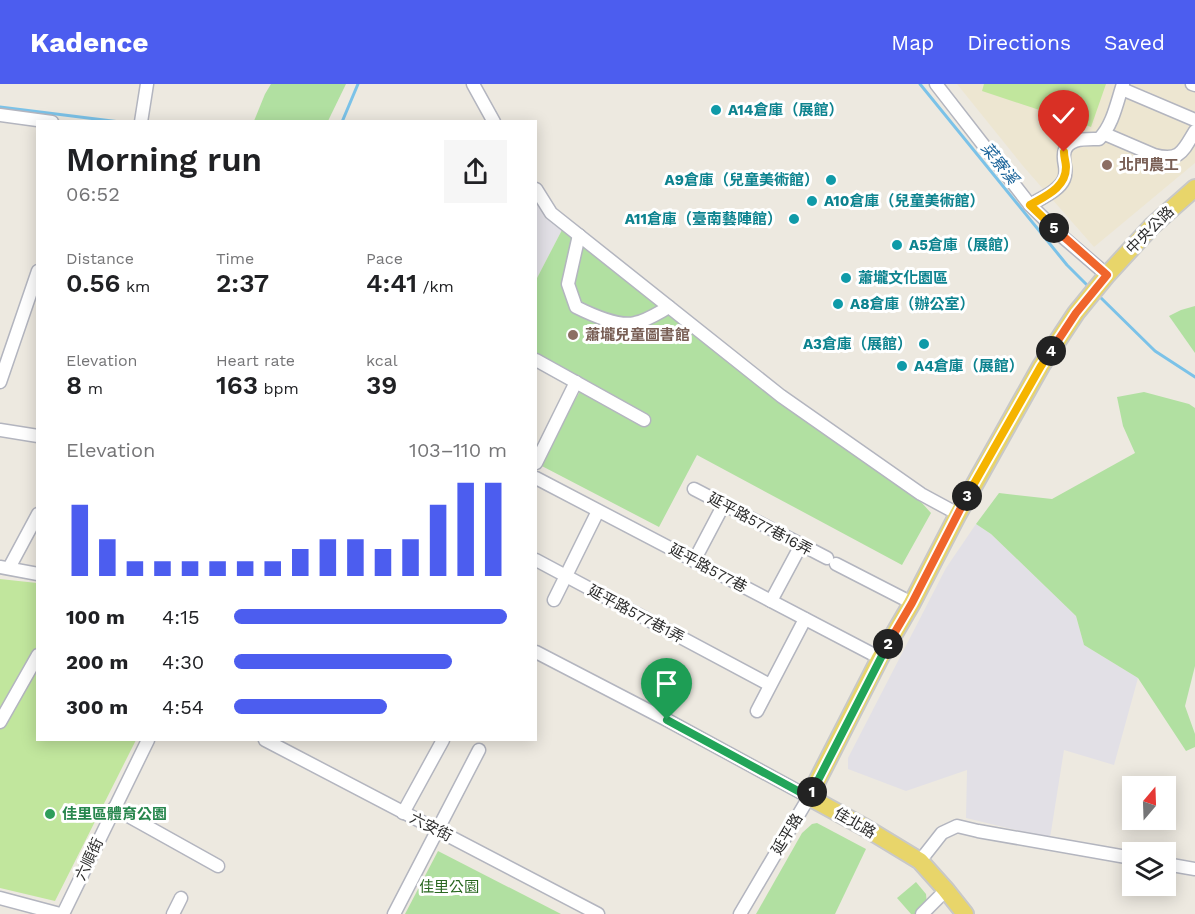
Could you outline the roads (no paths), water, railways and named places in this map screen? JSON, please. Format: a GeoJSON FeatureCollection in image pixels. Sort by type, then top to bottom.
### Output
{"type":"FeatureCollection","features":[{"type":"Feature","properties":{"kind":"main road","name":"中央公路"},"geometry":{"type":"LineString","coordinates":[[1076,313],[1152,226],[1195,188]]}},
{"type":"Feature","properties":{"kind":"main road","name":"延平路"},"geometry":{"type":"LineString","coordinates":[[809,797],[880,658],[912,603],[958,514],[1041,366],[1076,313]]}},
{"type":"Feature","properties":{"kind":"main road","name":"佳北路"},"geometry":{"type":"LineString","coordinates":[[809,797],[920,861],[965,914]]}},
{"type":"Feature","properties":{"kind":"street"},"geometry":{"type":"LineString","coordinates":[[141,120],[147,84]]}},
{"type":"Feature","properties":{"kind":"street"},"geometry":{"type":"LineString","coordinates":[[473,84],[493,120]]}},
{"type":"Feature","properties":{"kind":"street"},"geometry":{"type":"LineString","coordinates":[[936,84],[1030,205],[1107,275]]}},
{"type":"Feature","properties":{"kind":"street"},"geometry":{"type":"LineString","coordinates":[[1030,205],[1054,191],[1064,179],[1066,148],[1075,140],[1099,139],[1105,134],[1123,86],[1195,120]]}},
{"type":"Feature","properties":{"kind":"street"},"geometry":{"type":"LineString","coordinates":[[0,115],[37,120]]}},
{"type":"Feature","properties":{"kind":"street"},"geometry":{"type":"LineString","coordinates":[[1105,134],[1154,155],[1173,157],[1179,154],[1195,131]]}},
{"type":"Feature","properties":{"kind":"street"},"geometry":{"type":"LineString","coordinates":[[537,191],[551,213],[780,396],[921,494],[958,514]]}},
{"type":"Feature","properties":{"kind":"street"},"geometry":{"type":"LineString","coordinates":[[579,235],[574,249],[568,284],[576,307],[611,321],[633,324],[669,307]]}},
{"type":"Feature","properties":{"kind":"street"},"geometry":{"type":"LineString","coordinates":[[0,382],[36,277]]}},
{"type":"Feature","properties":{"kind":"street"},"geometry":{"type":"LineString","coordinates":[[537,361],[644,420]]}},
{"type":"Feature","properties":{"kind":"street"},"geometry":{"type":"LineString","coordinates":[[537,460],[576,382]]}},
{"type":"Feature","properties":{"kind":"street"},"geometry":{"type":"LineString","coordinates":[[0,430],[36,436]]}},
{"type":"Feature","properties":{"kind":"street","name":"延平路577巷"},"geometry":{"type":"LineString","coordinates":[[537,479],[880,658]]}},
{"type":"Feature","properties":{"kind":"street","name":"延平路577巷16弄"},"geometry":{"type":"LineString","coordinates":[[694,489],[912,603]]}},
{"type":"Feature","properties":{"kind":"street"},"geometry":{"type":"LineString","coordinates":[[694,561],[724,504]]}},
{"type":"Feature","properties":{"kind":"street"},"geometry":{"type":"LineString","coordinates":[[554,600],[598,511]]}},
{"type":"Feature","properties":{"kind":"street"},"geometry":{"type":"LineString","coordinates":[[36,517],[5,567],[36,574]]}},
{"type":"Feature","properties":{"kind":"street"},"geometry":{"type":"LineString","coordinates":[[771,601],[801,545]]}},
{"type":"Feature","properties":{"kind":"street","name":"延平路577巷1弄"},"geometry":{"type":"LineString","coordinates":[[537,561],[770,685]]}},
{"type":"Feature","properties":{"kind":"street"},"geometry":{"type":"LineString","coordinates":[[757,711],[805,618]]}},
{"type":"Feature","properties":{"kind":"street","name":"佳北路"},"geometry":{"type":"LineString","coordinates":[[537,653],[809,797]]}},
{"type":"Feature","properties":{"kind":"street"},"geometry":{"type":"LineString","coordinates":[[0,722],[36,659]]}},
{"type":"Feature","properties":{"kind":"street","name":"六順街"},"geometry":{"type":"LineString","coordinates":[[61,914],[148,741]]}},
{"type":"Feature","properties":{"kind":"street","name":"六安街"},"geometry":{"type":"LineString","coordinates":[[267,741],[598,914]]}},
{"type":"Feature","properties":{"kind":"street"},"geometry":{"type":"LineString","coordinates":[[403,813],[442,741]]}},
{"type":"Feature","properties":{"kind":"street"},"geometry":{"type":"LineString","coordinates":[[394,914],[479,750]]}},
{"type":"Feature","properties":{"kind":"street","name":"延平路"},"geometry":{"type":"LineString","coordinates":[[740,914],[809,797]]}},
{"type":"Feature","properties":{"kind":"street"},"geometry":{"type":"LineString","coordinates":[[114,808],[218,866]]}},
{"type":"Feature","properties":{"kind":"street"},"geometry":{"type":"LineString","coordinates":[[920,861],[942,833],[957,826],[1122,856]]}},
{"type":"Feature","properties":{"kind":"street"},"geometry":{"type":"LineString","coordinates":[[1176,866],[1195,869]]}},
{"type":"Feature","properties":{"kind":"street"},"geometry":{"type":"LineString","coordinates":[[922,914],[946,890]]}},
{"type":"Feature","properties":{"kind":"street"},"geometry":{"type":"LineString","coordinates":[[0,898],[61,914]]}},
{"type":"Feature","properties":{"kind":"street"},"geometry":{"type":"LineString","coordinates":[[173,914],[181,898]]}},
{"type":"Feature","properties":{"kind":"waterway"},"geometry":{"type":"LineString","coordinates":[[343,120],[358,84]]}},
{"type":"Feature","properties":{"kind":"waterway","name":"菜寮溪"},"geometry":{"type":"LineString","coordinates":[[920,84],[1067,265],[1089,287]]}},
{"type":"Feature","properties":{"kind":"waterway"},"geometry":{"type":"LineString","coordinates":[[0,107],[104,120]]}},
{"type":"Feature","properties":{"kind":"waterway","name":"菜寮溪"},"geometry":{"type":"LineString","coordinates":[[1098,295],[1155,351],[1195,377]]}},
{"type":"Feature","properties":{"kind":"place","name":"A14倉庫（展館）"},"geometry":{"type":"Point","coordinates":[716,110]}},
{"type":"Feature","properties":{"kind":"place","name":"北門農工"},"geometry":{"type":"Point","coordinates":[1107,165]}},
{"type":"Feature","properties":{"kind":"place","name":"A9倉庫（兒童美術館）"},"geometry":{"type":"Point","coordinates":[831,180]}},
{"type":"Feature","properties":{"kind":"place","name":"A10倉庫（兒童美術館）"},"geometry":{"type":"Point","coordinates":[812,201]}},
{"type":"Feature","properties":{"kind":"place","name":"A11倉庫（臺南藝陣館）"},"geometry":{"type":"Point","coordinates":[794,219]}},
{"type":"Feature","properties":{"kind":"place","name":"A5倉庫（展館）"},"geometry":{"type":"Point","coordinates":[897,245]}},
{"type":"Feature","properties":{"kind":"place","name":"蕭壠文化園區"},"geometry":{"type":"Point","coordinates":[846,278]}},
{"type":"Feature","properties":{"kind":"place","name":"A8倉庫（辦公室）"},"geometry":{"type":"Point","coordinates":[838,304]}},
{"type":"Feature","properties":{"kind":"place","name":"蕭壠兒童圖書館"},"geometry":{"type":"Point","coordinates":[573,335]}},
{"type":"Feature","properties":{"kind":"place","name":"A3倉庫（展館）"},"geometry":{"type":"Point","coordinates":[924,344]}},
{"type":"Feature","properties":{"kind":"place","name":"A4倉庫（展館）"},"geometry":{"type":"Point","coordinates":[902,366]}},
{"type":"Feature","properties":{"kind":"place","name":"佳里區體育公園"},"geometry":{"type":"Point","coordinates":[50,814]}},
{"type":"Feature","properties":{"kind":"park label","name":"佳里公園"},"geometry":{"type":"Point","coordinates":[449,887]}}]}
